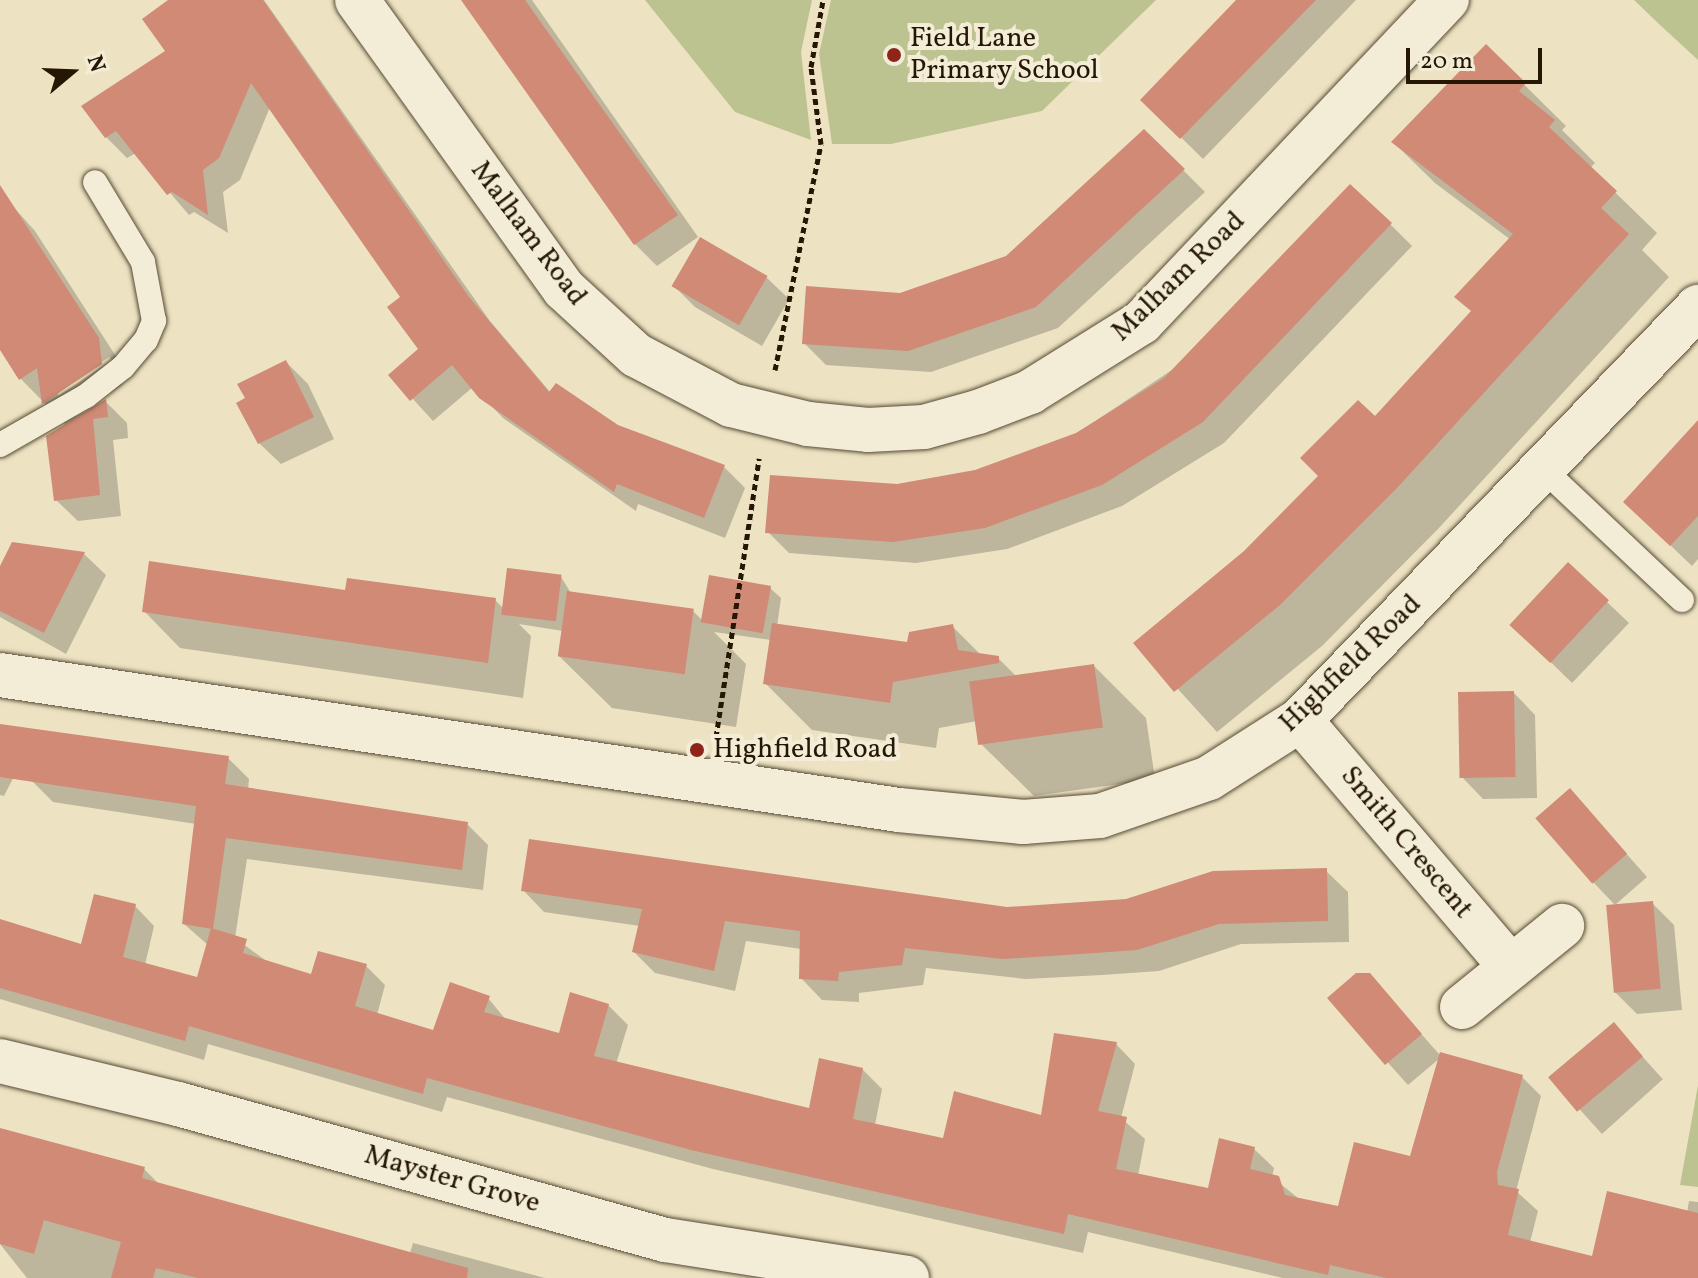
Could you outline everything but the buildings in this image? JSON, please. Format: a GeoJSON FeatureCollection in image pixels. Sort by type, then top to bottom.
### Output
{"type":"FeatureCollection","features":[{"type":"Feature","properties":{"kind":"street","name":"Malham Road"},"geometry":{"type":"LineString","coordinates":[[357,0],[521,232],[592,318],[636,355],[688,385],[765,414],[868,430],[924,427],[1030,392],[1105,349],[1142,322],[1447,0]]}},
{"type":"Feature","properties":{"kind":"street","name":"Highfield Road"},"geometry":{"type":"LineString","coordinates":[[0,675],[899,810],[1061,821],[1138,806],[1197,783],[1300,720],[1698,307]]}},
{"type":"Feature","properties":{"kind":"street","name":"Smith Crescent"},"geometry":{"type":"LineString","coordinates":[[1300,720],[1511,967]]}},
{"type":"Feature","properties":{"kind":"street"},"geometry":{"type":"LineString","coordinates":[[1462,1007],[1562,926]]}},
{"type":"Feature","properties":{"kind":"street","name":"Mayster Grove"},"geometry":{"type":"LineString","coordinates":[[0,1061],[178,1104],[665,1240],[907,1278]]}},
{"type":"Feature","properties":{"kind":"lane"},"geometry":{"type":"LineString","coordinates":[[0,445],[86,396],[123,367],[146,340],[154,321],[143,262],[95,182]]}},
{"type":"Feature","properties":{"kind":"lane"},"geometry":{"type":"LineString","coordinates":[[1543,469],[1682,600]]}},
{"type":"Feature","properties":{"kind":"path"},"geometry":{"type":"LineString","coordinates":[[711,781],[765,414],[821,144],[811,67],[823,0]]}},
{"type":"Feature","properties":{"kind":"green space"},"geometry":{"type":"Polygon","coordinates":[[[645,0],[812,0],[801,52],[811,140],[735,112],[645,0]]]}},
{"type":"Feature","properties":{"kind":"green space","name":"Field Lane Primary School"},"geometry":{"type":"Polygon","coordinates":[[[831,0],[1156,0],[1042,111],[891,144],[832,144],[819,54],[831,0]]]}},
{"type":"Feature","properties":{"kind":"green space"},"geometry":{"type":"Polygon","coordinates":[[[1634,0],[1698,0],[1698,60],[1659,24],[1634,0]]]}},
{"type":"Feature","properties":{"kind":"green space"},"geometry":{"type":"Polygon","coordinates":[[[1698,1085],[1698,1187],[1680,1185],[1698,1085]]]}},
{"type":"Feature","properties":{"kind":"place","name":"Field Lane Primary School"},"geometry":{"type":"Point","coordinates":[894,55]}},
{"type":"Feature","properties":{"kind":"place","name":"Highfield Road"},"geometry":{"type":"Point","coordinates":[697,750]}}]}
